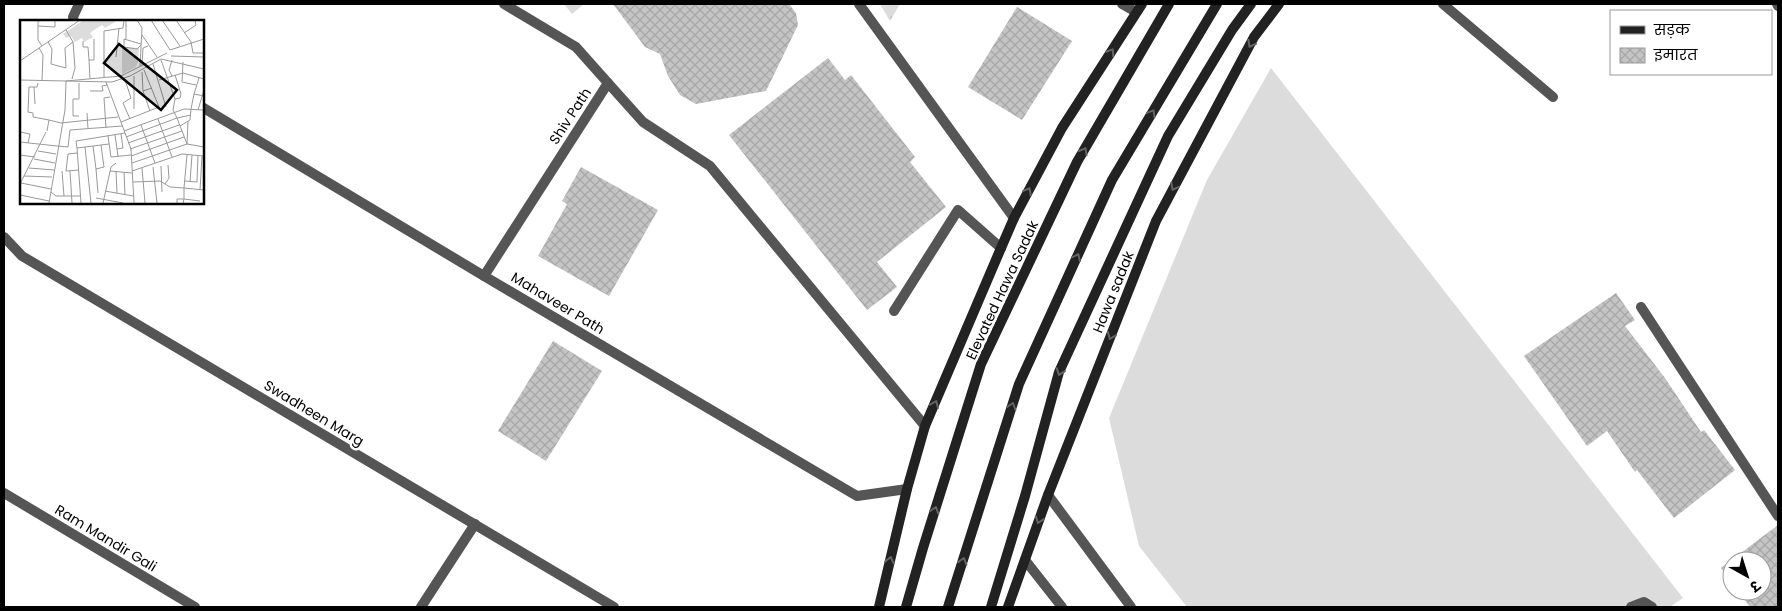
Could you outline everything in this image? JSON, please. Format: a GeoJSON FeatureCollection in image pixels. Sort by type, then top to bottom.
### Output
{"type":"FeatureCollection","features":[{"type":"Feature","properties":{"kind":"main road","name":"Elevated Hawa Sadak"},"geometry":{"type":"LineString","coordinates":[[906,607],[981,364],[1077,162],[1170,4]]}},
{"type":"Feature","properties":{"kind":"main road"},"geometry":{"type":"LineString","coordinates":[[948,607],[1019,384],[1112,180],[1217,4]]}},
{"type":"Feature","properties":{"kind":"main road"},"geometry":{"type":"LineString","coordinates":[[991,607],[1025,496],[1059,372],[1168,136],[1232,30],[1251,4]]}},
{"type":"Feature","properties":{"kind":"main road","name":"Hawa sadak"},"geometry":{"type":"LineString","coordinates":[[1008,607],[1048,495],[1156,221],[1254,37],[1279,4]]}},
{"type":"Feature","properties":{"kind":"main road"},"geometry":{"type":"LineString","coordinates":[[879,607],[907,489],[925,426],[1014,218],[1062,128],[1139,8]]}},
{"type":"Feature","properties":{"kind":"street"},"geometry":{"type":"LineString","coordinates":[[74,20],[73,17],[79,4]]}},
{"type":"Feature","properties":{"kind":"street","name":"Shiv Path"},"geometry":{"type":"LineString","coordinates":[[484,276],[608,83],[576,47],[504,4]]}},
{"type":"Feature","properties":{"kind":"street"},"geometry":{"type":"LineString","coordinates":[[859,4],[1014,218]]}},
{"type":"Feature","properties":{"kind":"street"},"geometry":{"type":"LineString","coordinates":[[1122,4],[1139,8]]}},
{"type":"Feature","properties":{"kind":"street"},"geometry":{"type":"LineString","coordinates":[[1443,4],[1553,97]]}},
{"type":"Feature","properties":{"kind":"street"},"geometry":{"type":"LineString","coordinates":[[608,83],[643,122],[710,166],[925,426]]}},
{"type":"Feature","properties":{"kind":"street","name":"Mahaveer Path"},"geometry":{"type":"LineString","coordinates":[[204,107],[484,276],[857,496],[907,489]]}},
{"type":"Feature","properties":{"kind":"street"},"geometry":{"type":"LineString","coordinates":[[894,311],[958,210],[1001,248]]}},
{"type":"Feature","properties":{"kind":"street","name":"Swadheen Marg"},"geometry":{"type":"LineString","coordinates":[[4,237],[22,256],[614,607]]}},
{"type":"Feature","properties":{"kind":"street"},"geometry":{"type":"LineString","coordinates":[[1641,307],[1778,516]]}},
{"type":"Feature","properties":{"kind":"street","name":"Ram Mandir Gali"},"geometry":{"type":"LineString","coordinates":[[4,493],[195,607]]}},
{"type":"Feature","properties":{"kind":"street"},"geometry":{"type":"LineString","coordinates":[[1048,495],[1131,607]]}},
{"type":"Feature","properties":{"kind":"street"},"geometry":{"type":"LineString","coordinates":[[420,607],[475,524]]}},
{"type":"Feature","properties":{"kind":"street"},"geometry":{"type":"LineString","coordinates":[[1025,560],[1062,607]]}},
{"type":"Feature","properties":{"kind":"street"},"geometry":{"type":"LineString","coordinates":[[1631,607],[1644,602],[1652,607]]}},
{"type":"Feature","properties":{"kind":"green space"},"geometry":{"type":"Polygon","coordinates":[[[564,4],[584,4],[572,14],[564,4]]]}},
{"type":"Feature","properties":{"kind":"green space"},"geometry":{"type":"Polygon","coordinates":[[[880,4],[900,4],[890,21],[880,4]]]}},
{"type":"Feature","properties":{"kind":"green space"},"geometry":{"type":"Polygon","coordinates":[[[1271,68],[1683,598],[1670,607],[1187,607],[1139,546],[1109,418],[1207,180],[1271,68]]]}},
{"type":"Feature","properties":{"kind":"building"},"geometry":{"type":"Polygon","coordinates":[[[613,4],[789,4],[796,13],[798,25],[766,91],[696,104],[680,95],[668,76],[660,54],[645,47],[613,4]]]}},
{"type":"Feature","properties":{"kind":"building"},"geometry":{"type":"Polygon","coordinates":[[[1017,7],[1072,41],[1022,120],[968,87],[1017,7]]]}},
{"type":"Feature","properties":{"kind":"building"},"geometry":{"type":"Polygon","coordinates":[[[828,58],[845,80],[851,75],[915,157],[910,162],[946,207],[877,262],[897,287],[867,310],[729,135],[828,58]]]}},
{"type":"Feature","properties":{"kind":"building"},"geometry":{"type":"Polygon","coordinates":[[[581,167],[658,210],[609,296],[538,256],[567,204],[562,201],[581,167]]]}},
{"type":"Feature","properties":{"kind":"building"},"geometry":{"type":"Polygon","coordinates":[[[1616,293],[1635,320],[1625,326],[1665,378],[1701,432],[1704,430],[1735,470],[1674,518],[1637,470],[1635,472],[1607,431],[1587,446],[1524,356],[1616,293]]]}},
{"type":"Feature","properties":{"kind":"building"},"geometry":{"type":"Polygon","coordinates":[[[553,341],[602,371],[546,461],[498,431],[553,341]]]}},
{"type":"Feature","properties":{"kind":"building"},"geometry":{"type":"Polygon","coordinates":[[[1778,525],[1778,607],[1750,607],[1746,601],[1772,601],[1772,551],[1744,551],[1778,525]]]}}]}
